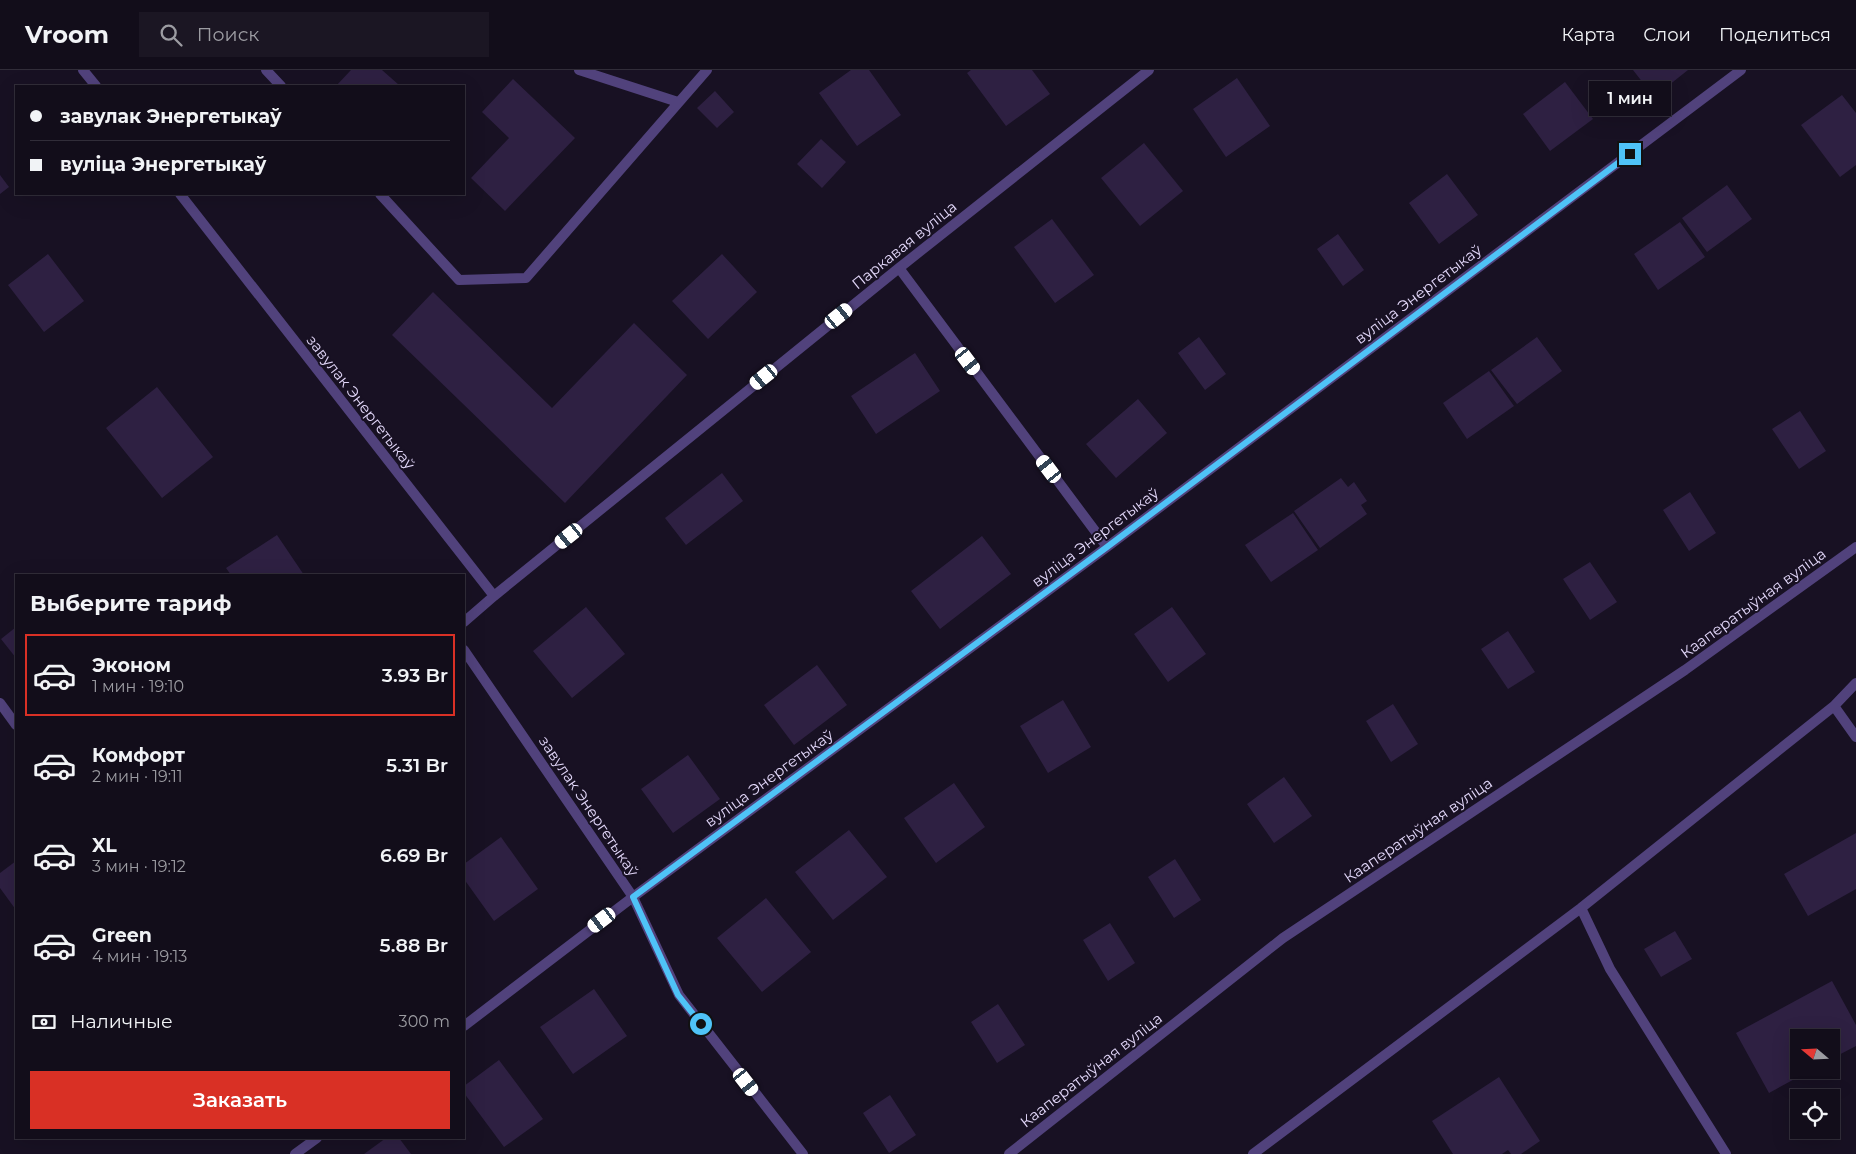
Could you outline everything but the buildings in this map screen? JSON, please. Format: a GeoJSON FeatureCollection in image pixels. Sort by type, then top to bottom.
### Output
{"type":"FeatureCollection","features":[{"type":"Feature","properties":{"kind":"street"},"geometry":{"type":"LineString","coordinates":[[83,70],[95,85]]}},
{"type":"Feature","properties":{"kind":"street"},"geometry":{"type":"LineString","coordinates":[[266,70],[280,85]]}},
{"type":"Feature","properties":{"kind":"street"},"geometry":{"type":"LineString","coordinates":[[579,70],[678,102]]}},
{"type":"Feature","properties":{"kind":"street"},"geometry":{"type":"LineString","coordinates":[[381,195],[459,280],[526,278],[707,70]]}},
{"type":"Feature","properties":{"kind":"street","name":"Паркавая вуліца"},"geometry":{"type":"LineString","coordinates":[[494,596],[899,268],[1149,70]]}},
{"type":"Feature","properties":{"kind":"street","name":"вуліца Энергетыкаў"},"geometry":{"type":"LineString","coordinates":[[465,1025],[633,897],[1107,547],[1741,70]]}},
{"type":"Feature","properties":{"kind":"street","name":"завулак Энергетыкаў"},"geometry":{"type":"LineString","coordinates":[[181,195],[494,596]]}},
{"type":"Feature","properties":{"kind":"street"},"geometry":{"type":"LineString","coordinates":[[899,268],[1107,547]]}},
{"type":"Feature","properties":{"kind":"street","name":"Кааператыўная вуліца"},"geometry":{"type":"LineString","coordinates":[[1009,1154],[1283,938],[1685,670],[1856,547]]}},
{"type":"Feature","properties":{"kind":"street"},"geometry":{"type":"LineString","coordinates":[[465,621],[494,596]]}},
{"type":"Feature","properties":{"kind":"street","name":"завулак Энергетыкаў"},"geometry":{"type":"LineString","coordinates":[[465,651],[633,897],[678,995],[803,1154]]}},
{"type":"Feature","properties":{"kind":"street"},"geometry":{"type":"LineString","coordinates":[[1253,1154],[1582,908],[1834,706],[1856,683]]}},
{"type":"Feature","properties":{"kind":"street"},"geometry":{"type":"LineString","coordinates":[[0,703],[15,724]]}},
{"type":"Feature","properties":{"kind":"street"},"geometry":{"type":"LineString","coordinates":[[1834,706],[1856,737]]}},
{"type":"Feature","properties":{"kind":"street"},"geometry":{"type":"LineString","coordinates":[[1582,908],[1610,969],[1726,1154]]}},
{"type":"Feature","properties":{"kind":"street"},"geometry":{"type":"LineString","coordinates":[[295,1154],[317,1139]]}},
{"type":"Feature","properties":{"kind":"route"},"geometry":{"type":"LineString","coordinates":[[701,1024],[678,995],[633,897],[1107,547],[1630,154]]}}]}
